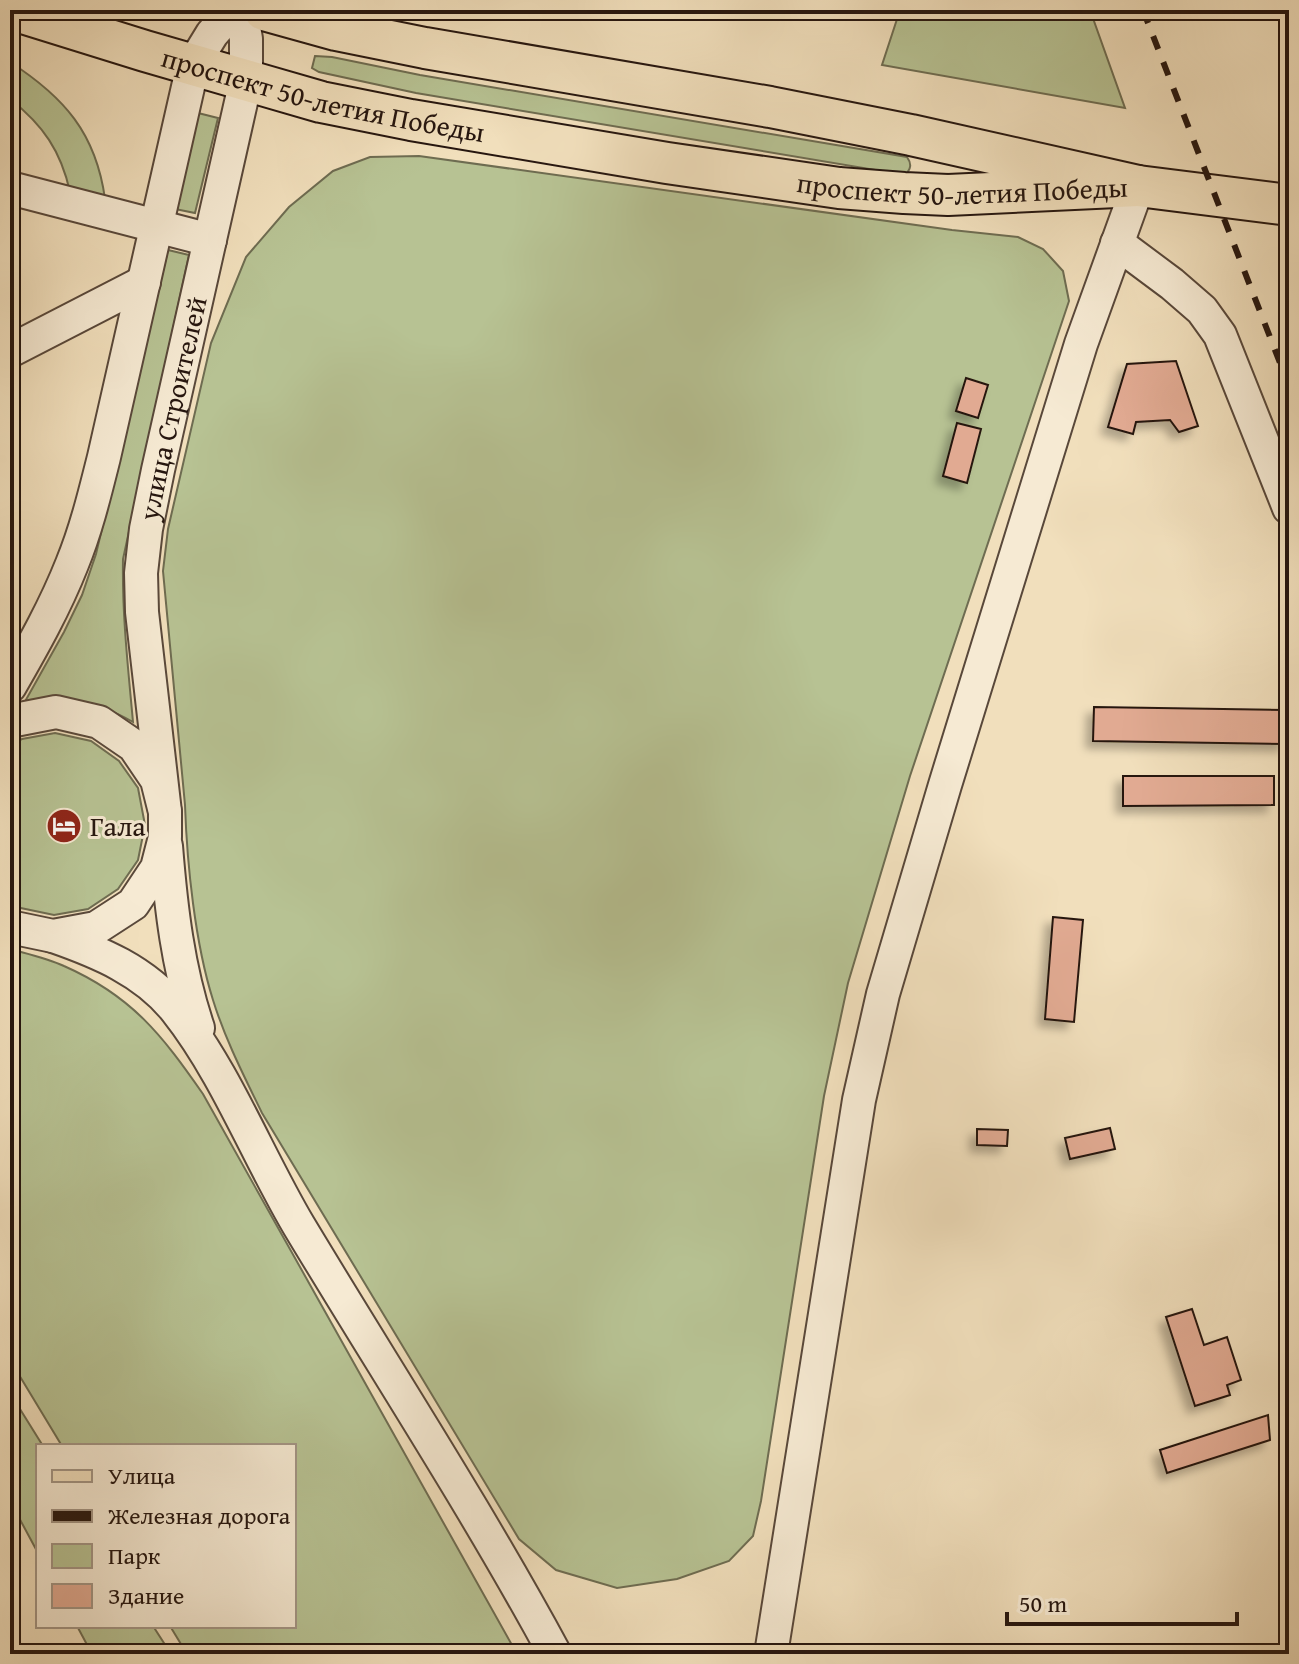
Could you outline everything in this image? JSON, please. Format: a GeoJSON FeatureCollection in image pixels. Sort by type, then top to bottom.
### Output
{"type":"FeatureCollection","features":[{"type":"Feature","properties":{"kind":"main road","name":"проспект 50-летия Победы"},"geometry":{"type":"LineString","coordinates":[[12,10],[321,102],[667,163],[839,188],[948,195],[1138,186]]}},
{"type":"Feature","properties":{"kind":"main road","name":"проспект 50-летия Победы"},"geometry":{"type":"LineString","coordinates":[[264,10],[336,30],[425,48],[770,107],[1138,186]]}},
{"type":"Feature","properties":{"kind":"main road"},"geometry":{"type":"LineString","coordinates":[[1138,186],[1289,205]]}},
{"type":"Feature","properties":{"kind":"street","name":"улица Строителей"},"geometry":{"type":"LineString","coordinates":[[10,686],[52,609],[90,513],[193,65],[212,34],[233,10]]}},
{"type":"Feature","properties":{"kind":"street","name":"улица Строителей"},"geometry":{"type":"LineString","coordinates":[[165,825],[142,612],[141,573],[158,470],[246,80],[246,39],[241,10]]}},
{"type":"Feature","properties":{"kind":"street"},"geometry":{"type":"LineString","coordinates":[[771,1654],[859,1100],[883,994],[1081,344],[1138,186]]}},
{"type":"Feature","properties":{"kind":"street"},"geometry":{"type":"LineString","coordinates":[[10,188],[210,240]]}},
{"type":"Feature","properties":{"kind":"street"},"geometry":{"type":"LineString","coordinates":[[1117,243],[1202,310],[1220,335],[1289,508]]}},
{"type":"Feature","properties":{"kind":"street"},"geometry":{"type":"LineString","coordinates":[[10,351],[144,282]]}},
{"type":"Feature","properties":{"kind":"street"},"geometry":{"type":"LineString","coordinates":[[12,718],[56,712],[99,722],[134,746],[157,780],[165,825],[172,915],[191,1010],[206,1054]]}},
{"type":"Feature","properties":{"kind":"street"},"geometry":{"type":"LineString","coordinates":[[53,936],[96,928],[133,904],[157,868],[165,825]]}},
{"type":"Feature","properties":{"kind":"street"},"geometry":{"type":"LineString","coordinates":[[10,927],[53,936],[125,966],[152,984],[175,1009],[206,1054],[297,1223],[516,1582],[555,1654]]}},
{"type":"Feature","properties":{"kind":"green space"},"geometry":{"type":"Polygon","coordinates":[[[900,10],[1090,10],[1125,108],[882,65],[900,10]]]}},
{"type":"Feature","properties":{"kind":"green space"},"geometry":{"type":"Polygon","coordinates":[[[315,56],[907,157],[910,166],[905,175],[416,93],[319,72],[312,68],[315,56]]]}},
{"type":"Feature","properties":{"kind":"green space"},"geometry":{"type":"Polygon","coordinates":[[[10,62],[46,89],[74,119],[94,155],[105,199],[70,192],[49,140],[10,99],[10,62]]]}},
{"type":"Feature","properties":{"kind":"green space"},"geometry":{"type":"Polygon","coordinates":[[[198,113],[218,118],[195,213],[175,209],[198,113]]]}},
{"type":"Feature","properties":{"kind":"green space"},"geometry":{"type":"Polygon","coordinates":[[[419,156],[1018,237],[1043,249],[1063,271],[1069,301],[910,776],[848,983],[824,1096],[753,1536],[729,1561],[677,1579],[617,1588],[556,1570],[519,1539],[262,1113],[218,1015],[197,929],[163,571],[168,529],[211,343],[246,257],[289,207],[333,171],[370,157],[419,156]]]}},
{"type":"Feature","properties":{"kind":"green space"},"geometry":{"type":"Polygon","coordinates":[[[168,250],[189,255],[123,559],[124,620],[133,722],[104,708],[79,702],[23,705],[82,595],[96,554],[168,250]]]}},
{"type":"Feature","properties":{"kind":"green space"},"geometry":{"type":"Polygon","coordinates":[[[55,733],[91,741],[119,761],[138,788],[145,825],[138,860],[118,889],[88,909],[54,915],[16,907],[10,902],[10,747],[22,739],[55,733]]]}},
{"type":"Feature","properties":{"kind":"green space"},"geometry":{"type":"Polygon","coordinates":[[[10,949],[58,963],[109,990],[144,1019],[188,1073],[203,1094],[517,1654],[187,1654],[171,1628],[296,1628],[296,1444],[61,1444],[10,1360],[10,949]]]}},
{"type":"Feature","properties":{"kind":"green space"},"geometry":{"type":"Polygon","coordinates":[[[10,1393],[42,1444],[36,1444],[36,1549],[10,1501],[10,1393]]]}},
{"type":"Feature","properties":{"kind":"green space"},"geometry":{"type":"Polygon","coordinates":[[[78,1628],[154,1628],[171,1654],[92,1654],[78,1628]]]}},
{"type":"Feature","properties":{"kind":"building"},"geometry":{"type":"Polygon","coordinates":[[[1176,361],[1198,426],[1179,432],[1170,420],[1136,422],[1133,434],[1108,427],[1127,364],[1176,361]]]}},
{"type":"Feature","properties":{"kind":"building"},"geometry":{"type":"Polygon","coordinates":[[[966,378],[988,385],[978,418],[956,411],[966,378]]]}},
{"type":"Feature","properties":{"kind":"building"},"geometry":{"type":"Polygon","coordinates":[[[957,423],[981,429],[967,483],[943,476],[957,423]]]}},
{"type":"Feature","properties":{"kind":"building"},"geometry":{"type":"Polygon","coordinates":[[[1094,707],[1287,710],[1286,744],[1093,741],[1094,707]]]}},
{"type":"Feature","properties":{"kind":"building"},"geometry":{"type":"Polygon","coordinates":[[[1123,776],[1274,776],[1274,805],[1123,806],[1123,776]]]}},
{"type":"Feature","properties":{"kind":"building"},"geometry":{"type":"Polygon","coordinates":[[[1053,917],[1083,920],[1074,1022],[1045,1019],[1053,917]]]}},
{"type":"Feature","properties":{"kind":"building"},"geometry":{"type":"Polygon","coordinates":[[[1110,1128],[1115,1149],[1070,1159],[1065,1138],[1110,1128]]]}},
{"type":"Feature","properties":{"kind":"building"},"geometry":{"type":"Polygon","coordinates":[[[977,1129],[1008,1130],[1007,1146],[977,1145],[977,1129]]]}},
{"type":"Feature","properties":{"kind":"building"},"geometry":{"type":"Polygon","coordinates":[[[1192,1309],[1204,1345],[1227,1337],[1241,1380],[1227,1385],[1230,1395],[1195,1406],[1166,1317],[1192,1309]]]}},
{"type":"Feature","properties":{"kind":"building"},"geometry":{"type":"Polygon","coordinates":[[[1268,1415],[1270,1440],[1167,1473],[1160,1450],[1268,1415]]]}},
{"type":"Feature","properties":{"kind":"railway"},"geometry":{"type":"LineString","coordinates":[[1143,10],[1289,386]]}},
{"type":"Feature","properties":{"kind":"place","name":"Гала"},"geometry":{"type":"Point","coordinates":[64,826]}}]}
